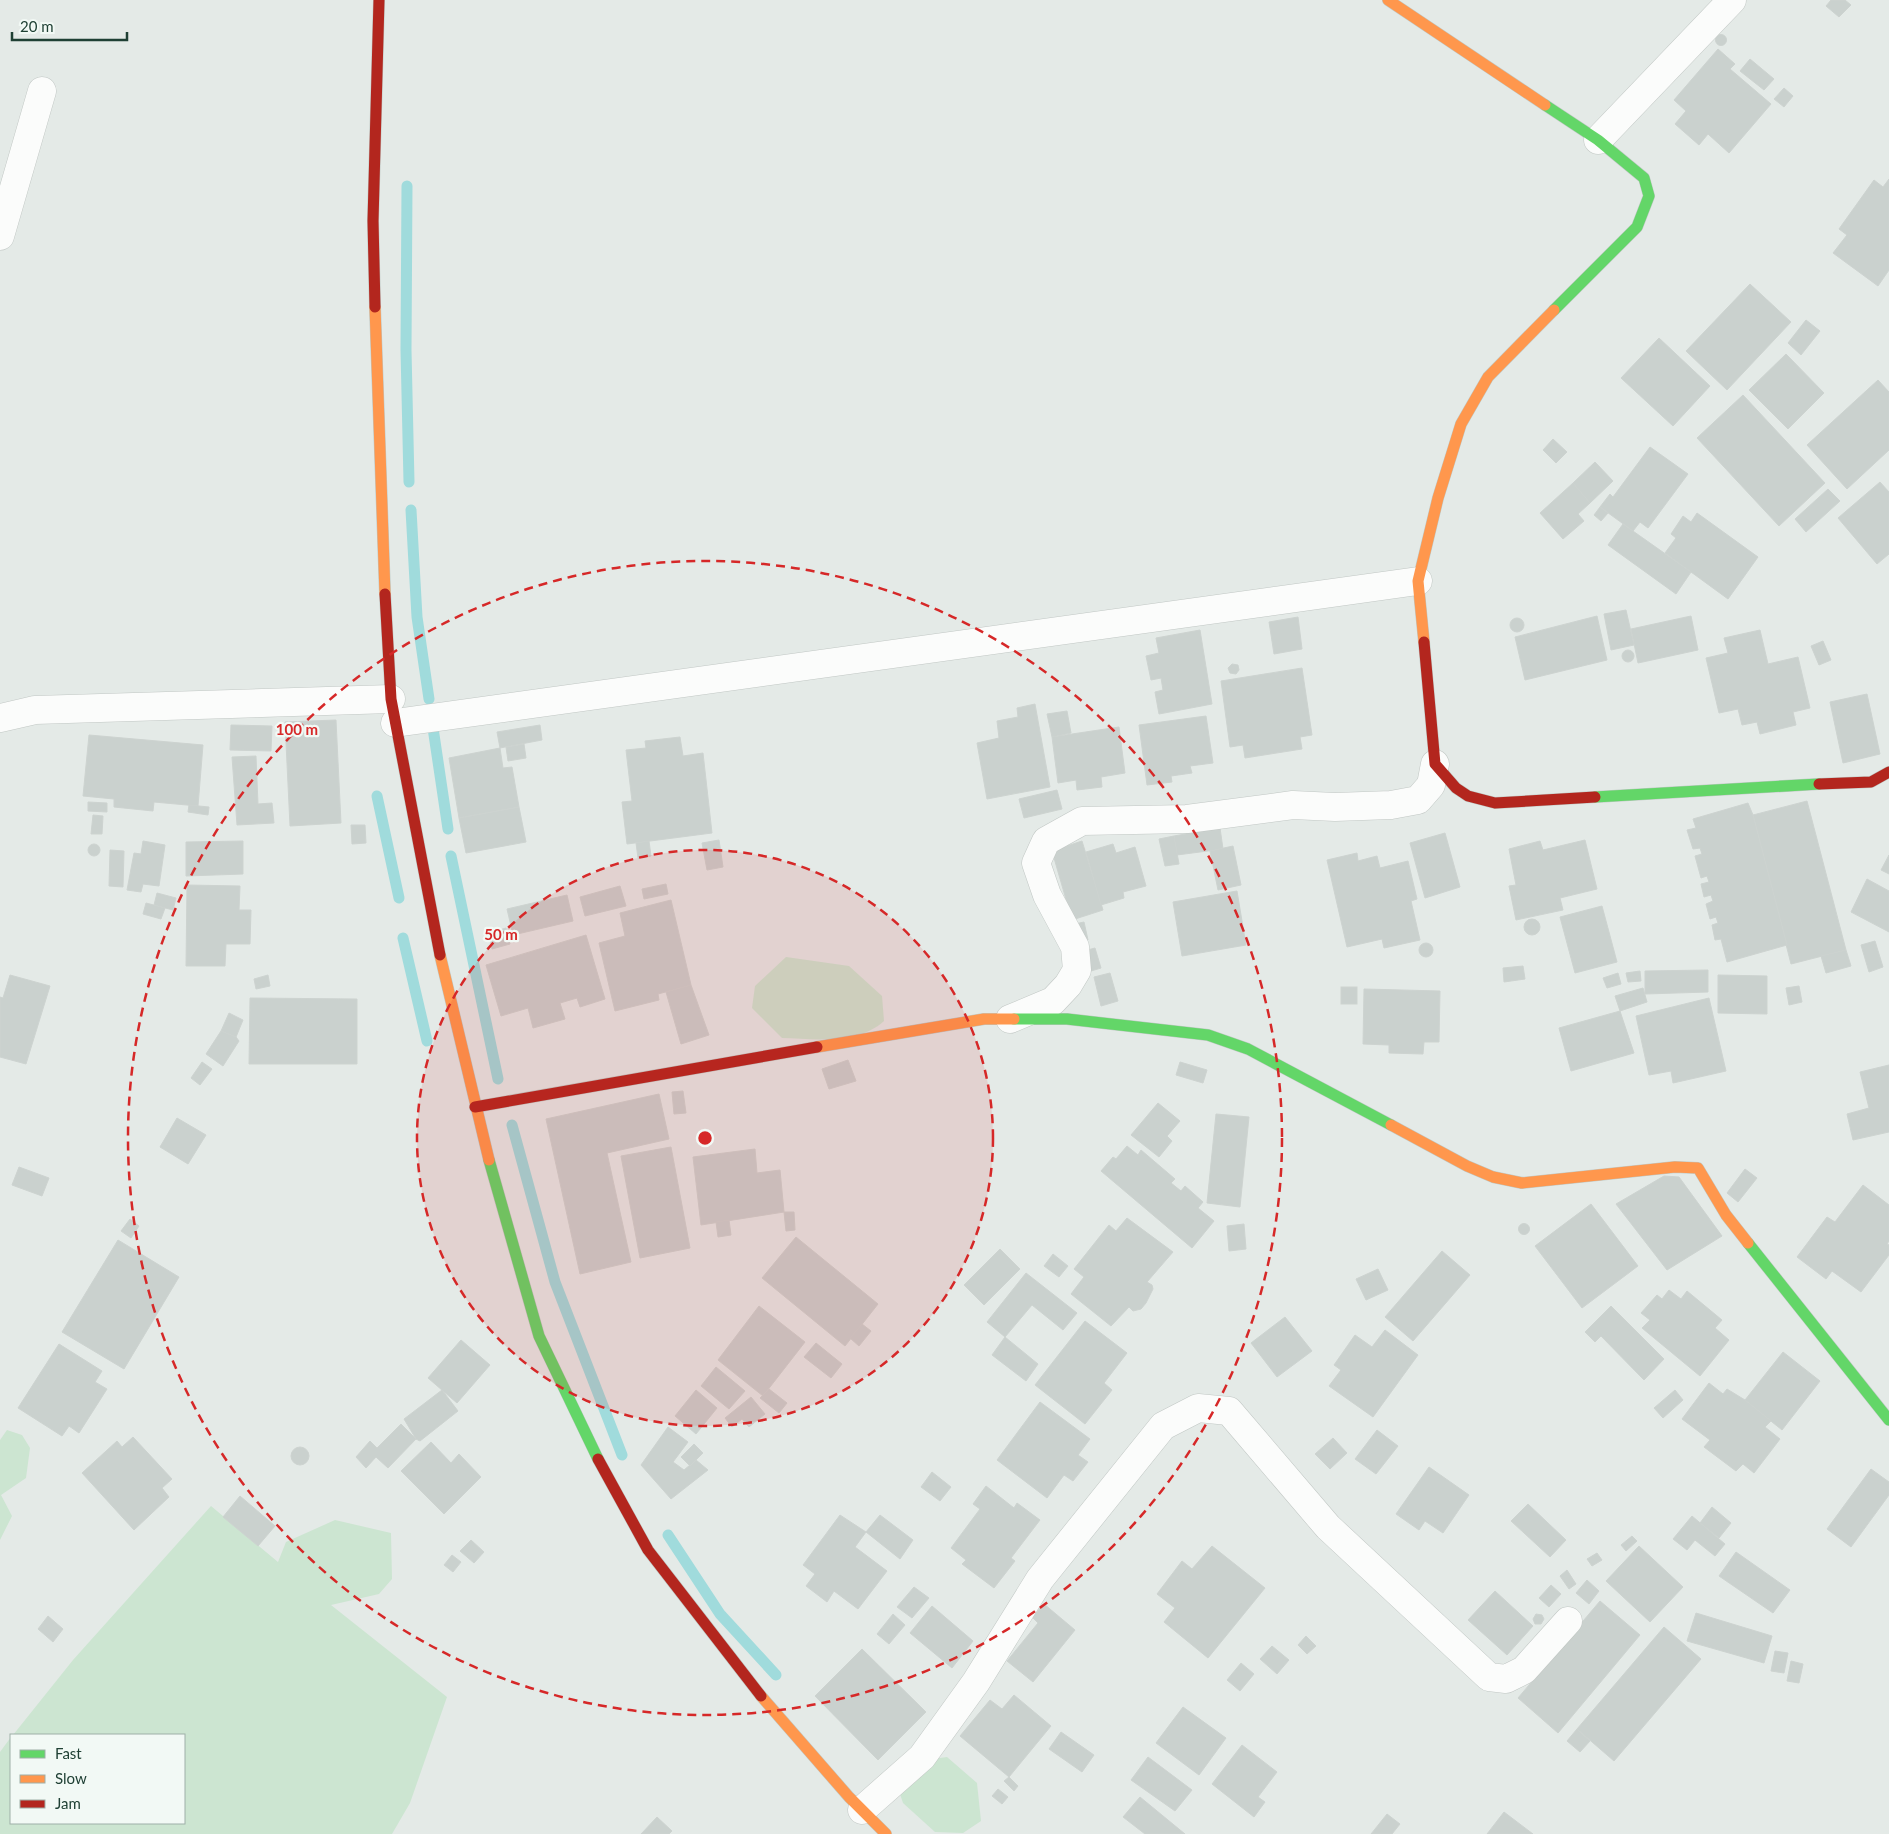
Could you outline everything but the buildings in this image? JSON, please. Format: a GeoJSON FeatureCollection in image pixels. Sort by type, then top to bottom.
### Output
{"type":"FeatureCollection","features":[{"type":"Feature","properties":{"kind":"street"},"geometry":{"type":"LineString","coordinates":[[379,0],[373,221],[382,546],[393,711],[438,947],[475,1107],[517,1262],[540,1336],[610,1484],[648,1550],[742,1674],[862,1810],[886,1834]]}},
{"type":"Feature","properties":{"kind":"street"},"geometry":{"type":"LineString","coordinates":[[1010,1019],[1052,1002],[1068,985],[1077,970],[1075,947],[1047,895],[1036,863],[1046,841],[1082,821],[1187,819],[1293,806],[1390,805],[1418,800],[1431,785],[1435,764],[1418,581],[1438,498],[1461,424],[1488,377],[1637,227],[1649,196],[1644,178],[1598,140],[1388,0]]}},
{"type":"Feature","properties":{"kind":"street"},"geometry":{"type":"LineString","coordinates":[[1598,140],[1732,0]]}},
{"type":"Feature","properties":{"kind":"street"},"geometry":{"type":"LineString","coordinates":[[0,236],[42,91]]}},
{"type":"Feature","properties":{"kind":"street"},"geometry":{"type":"LineString","coordinates":[[0,718],[35,710],[393,711],[1418,581]]}},
{"type":"Feature","properties":{"kind":"street"},"geometry":{"type":"LineString","coordinates":[[1435,764],[1445,780],[1459,792],[1485,803],[1521,804],[1542,800],[1712,788],[1871,782],[1889,772]]}},
{"type":"Feature","properties":{"kind":"street"},"geometry":{"type":"LineString","coordinates":[[475,1107],[984,1019],[1067,1019],[1208,1035],[1248,1049],[1468,1166],[1493,1177],[1522,1183],[1675,1167],[1698,1168],[1726,1215],[1889,1420]]}},
{"type":"Feature","properties":{"kind":"street"},"geometry":{"type":"LineString","coordinates":[[862,1810],[922,1757],[976,1682],[1040,1578],[1163,1426],[1198,1408],[1229,1411],[1328,1527],[1488,1677],[1506,1679],[1524,1670],[1568,1621]]}},
{"type":"Feature","properties":{"kind":"green space"},"geometry":{"type":"Polygon","coordinates":[[[786,957],[849,966],[882,996],[884,1021],[873,1029],[849,1037],[835,1039],[782,1038],[752,1008],[755,986],[786,957]]]}},
{"type":"Feature","properties":{"kind":"green space"},"geometry":{"type":"Polygon","coordinates":[[[7,1430],[22,1435],[30,1448],[26,1478],[1,1495],[12,1516],[0,1540],[0,1440],[7,1430]]]}},
{"type":"Feature","properties":{"kind":"green space"},"geometry":{"type":"Polygon","coordinates":[[[211,1506],[278,1562],[286,1542],[335,1520],[391,1533],[392,1579],[379,1594],[331,1605],[447,1697],[410,1803],[392,1834],[0,1834],[0,1752],[10,1738],[10,1824],[185,1824],[185,1734],[14,1734],[73,1660],[211,1506]]]}},
{"type":"Feature","properties":{"kind":"green space"},"geometry":{"type":"Polygon","coordinates":[[[947,1757],[977,1783],[981,1821],[963,1833],[935,1832],[903,1803],[893,1773],[904,1763],[947,1757]]]}},
{"type":"Feature","properties":{"kind":"waterway"},"geometry":{"type":"LineString","coordinates":[[407,186],[406,350],[409,482]]}},
{"type":"Feature","properties":{"kind":"waterway"},"geometry":{"type":"LineString","coordinates":[[411,510],[417,617],[429,699]]}},
{"type":"Feature","properties":{"kind":"waterway"},"geometry":{"type":"LineString","coordinates":[[433,728],[448,829]]}},
{"type":"Feature","properties":{"kind":"waterway"},"geometry":{"type":"LineString","coordinates":[[377,796],[399,898]]}},
{"type":"Feature","properties":{"kind":"waterway"},"geometry":{"type":"LineString","coordinates":[[451,856],[498,1079]]}},
{"type":"Feature","properties":{"kind":"waterway"},"geometry":{"type":"LineString","coordinates":[[403,938],[427,1041]]}},
{"type":"Feature","properties":{"kind":"waterway"},"geometry":{"type":"LineString","coordinates":[[512,1125],[555,1282],[622,1455]]}},
{"type":"Feature","properties":{"kind":"waterway"},"geometry":{"type":"LineString","coordinates":[[668,1535],[720,1614],[776,1675]]}},
{"type":"Feature","properties":{"kind":"traffic: fast"},"geometry":{"type":"LineString","coordinates":[[1545,105],[1598,140],[1644,178],[1649,196],[1637,227],[1554,310]]}},
{"type":"Feature","properties":{"kind":"traffic: fast"},"geometry":{"type":"LineString","coordinates":[[1595,797],[1819,784]]}},
{"type":"Feature","properties":{"kind":"traffic: fast"},"geometry":{"type":"LineString","coordinates":[[1014,1019],[1067,1019],[1208,1035],[1248,1049],[1391,1125]]}},
{"type":"Feature","properties":{"kind":"traffic: fast"},"geometry":{"type":"LineString","coordinates":[[489,1160],[539,1336],[598,1459]]}},
{"type":"Feature","properties":{"kind":"traffic: fast"},"geometry":{"type":"LineString","coordinates":[[1748,1243],[1889,1420]]}},
{"type":"Feature","properties":{"kind":"traffic: slow"},"geometry":{"type":"LineString","coordinates":[[1388,0],[1545,105]]}},
{"type":"Feature","properties":{"kind":"traffic: slow"},"geometry":{"type":"LineString","coordinates":[[375,307],[385,594]]}},
{"type":"Feature","properties":{"kind":"traffic: slow"},"geometry":{"type":"LineString","coordinates":[[1424,642],[1418,581],[1438,498],[1461,424],[1488,377],[1554,310]]}},
{"type":"Feature","properties":{"kind":"traffic: slow"},"geometry":{"type":"LineString","coordinates":[[440,955],[489,1160]]}},
{"type":"Feature","properties":{"kind":"traffic: slow"},"geometry":{"type":"LineString","coordinates":[[817,1047],[984,1019],[1014,1019]]}},
{"type":"Feature","properties":{"kind":"traffic: slow"},"geometry":{"type":"LineString","coordinates":[[1391,1125],[1467,1166],[1493,1177],[1522,1183],[1675,1167],[1698,1168],[1726,1215],[1748,1243]]}},
{"type":"Feature","properties":{"kind":"traffic: slow"},"geometry":{"type":"LineString","coordinates":[[761,1696],[849,1797],[886,1834]]}},
{"type":"Feature","properties":{"kind":"traffic: jam"},"geometry":{"type":"LineString","coordinates":[[375,307],[373,221],[379,0]]}},
{"type":"Feature","properties":{"kind":"traffic: jam"},"geometry":{"type":"LineString","coordinates":[[385,594],[391,699],[440,955]]}},
{"type":"Feature","properties":{"kind":"traffic: jam"},"geometry":{"type":"LineString","coordinates":[[1424,642],[1435,764],[1456,788],[1468,796],[1495,803],[1595,797]]}},
{"type":"Feature","properties":{"kind":"traffic: jam"},"geometry":{"type":"LineString","coordinates":[[1819,784],[1871,782],[1889,772]]}},
{"type":"Feature","properties":{"kind":"traffic: jam"},"geometry":{"type":"LineString","coordinates":[[475,1107],[817,1047]]}},
{"type":"Feature","properties":{"kind":"traffic: jam"},"geometry":{"type":"LineString","coordinates":[[598,1459],[648,1550],[761,1696]]}}]}
